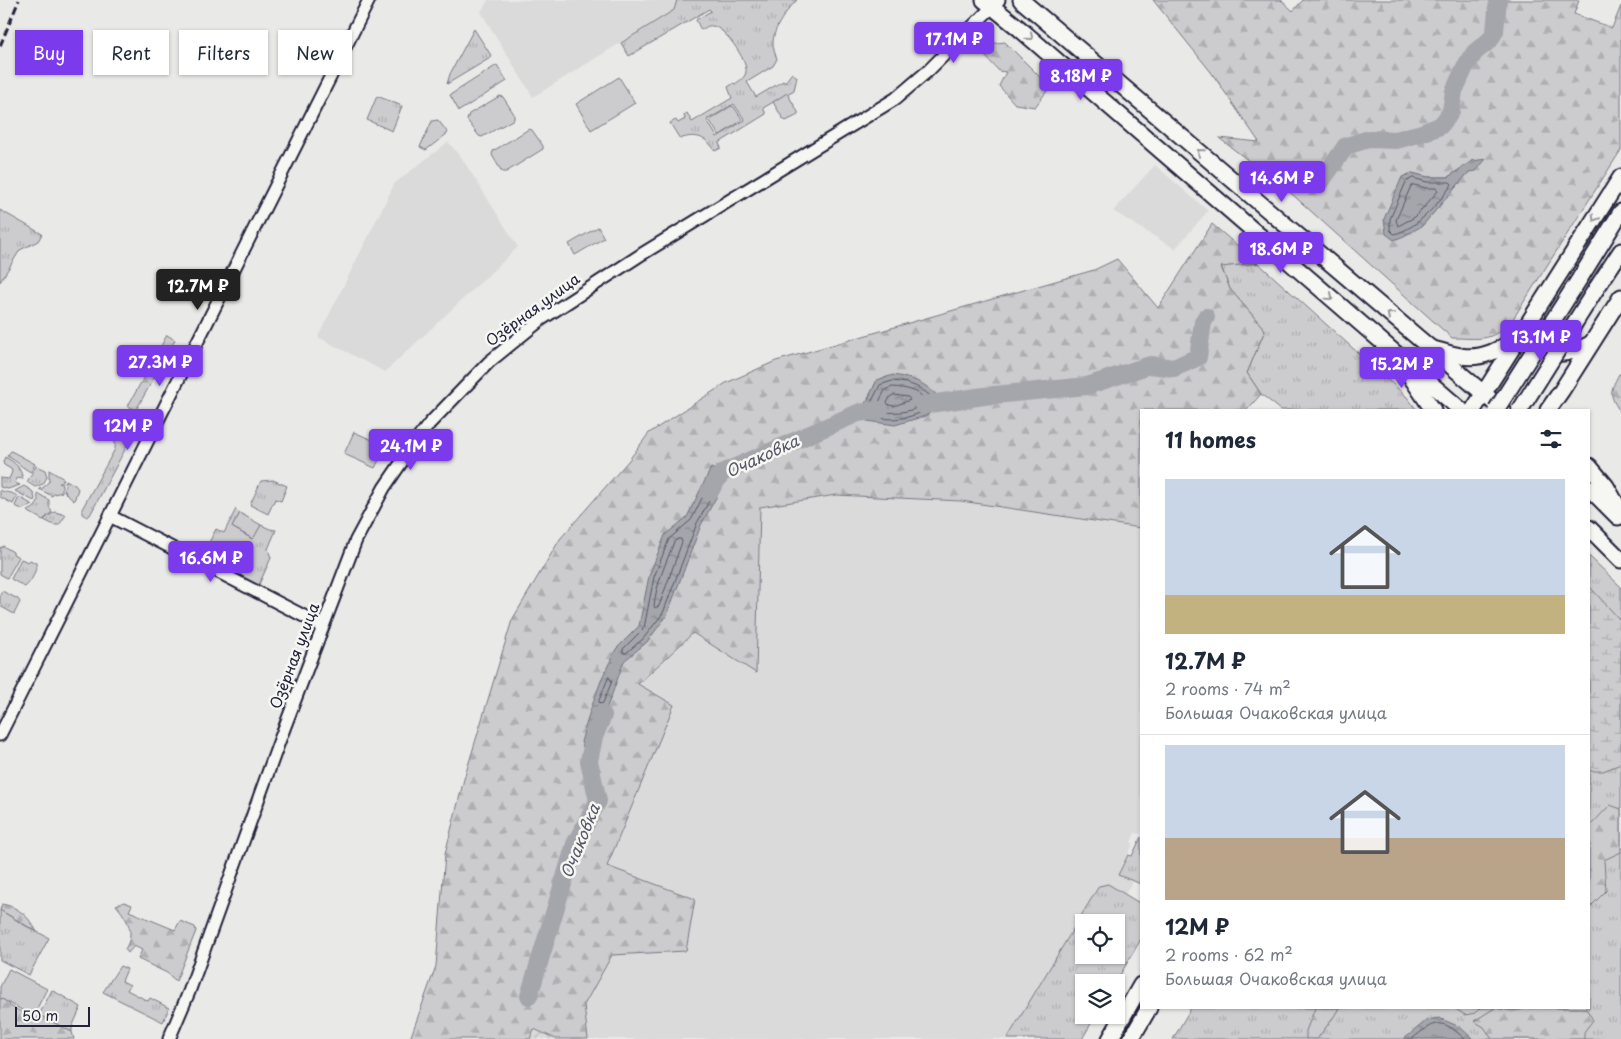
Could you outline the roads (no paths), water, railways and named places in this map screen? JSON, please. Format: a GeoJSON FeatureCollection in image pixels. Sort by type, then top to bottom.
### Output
{"type":"FeatureCollection","features":[{"type":"Feature","properties":{"kind":"main road"},"geometry":{"type":"LineString","coordinates":[[1021,0],[1426,347],[1502,409]]}},
{"type":"Feature","properties":{"kind":"main road"},"geometry":{"type":"LineString","coordinates":[[992,2],[1460,409]]}},
{"type":"Feature","properties":{"kind":"main road"},"geometry":{"type":"LineString","coordinates":[[1474,409],[1621,177]]}},
{"type":"Feature","properties":{"kind":"main road"},"geometry":{"type":"LineString","coordinates":[[1497,409],[1621,212]]}},
{"type":"Feature","properties":{"kind":"main road"},"geometry":{"type":"LineString","coordinates":[[1521,409],[1621,251]]}},
{"type":"Feature","properties":{"kind":"main road"},"geometry":{"type":"LineString","coordinates":[[1549,409],[1621,297]]}},
{"type":"Feature","properties":{"kind":"main road"},"geometry":{"type":"LineString","coordinates":[[1538,308],[1541,339],[1550,350],[1563,354],[1578,351],[1590,344]]}},
{"type":"Feature","properties":{"kind":"main road"},"geometry":{"type":"LineString","coordinates":[[1426,347],[1462,357],[1484,355],[1496,351],[1523,334]]}},
{"type":"Feature","properties":{"kind":"main road"},"geometry":{"type":"LineString","coordinates":[[1395,353],[1432,409]]}},
{"type":"Feature","properties":{"kind":"main road"},"geometry":{"type":"LineString","coordinates":[[1559,409],[1562,390]]}},
{"type":"Feature","properties":{"kind":"main road"},"geometry":{"type":"LineString","coordinates":[[1590,467],[1606,486],[1621,512]]}},
{"type":"Feature","properties":{"kind":"main road"},"geometry":{"type":"LineString","coordinates":[[1590,489],[1621,520]]}},
{"type":"Feature","properties":{"kind":"main road"},"geometry":{"type":"LineString","coordinates":[[1590,529],[1621,560]]}},
{"type":"Feature","properties":{"kind":"main road"},"geometry":{"type":"LineString","coordinates":[[1110,1039],[1140,987]]}},
{"type":"Feature","properties":{"kind":"main road"},"geometry":{"type":"LineString","coordinates":[[1131,1039],[1148,1009]]}},
{"type":"Feature","properties":{"kind":"street"},"geometry":{"type":"LineString","coordinates":[[0,735],[369,0]]}},
{"type":"Feature","properties":{"kind":"street","name":"Озёрная улица"},"geometry":{"type":"LineString","coordinates":[[169,1039],[189,992],[276,749],[356,540],[384,488],[430,423],[489,362],[522,333],[568,301],[764,178],[895,99],[929,70],[992,2]]}},
{"type":"Feature","properties":{"kind":"street"},"geometry":{"type":"LineString","coordinates":[[110,516],[323,626]]}},
{"type":"Feature","properties":{"kind":"water"},"geometry":{"type":"Polygon","coordinates":[[[1486,159],[1476,171],[1469,172],[1422,226],[1394,240],[1386,234],[1384,219],[1402,177],[1412,173],[1428,177],[1448,177],[1472,161],[1486,159]]]}},
{"type":"Feature","properties":{"kind":"water"},"geometry":{"type":"Polygon","coordinates":[[[893,375],[922,384],[946,403],[925,416],[895,425],[867,421],[858,413],[868,399],[877,380],[893,375]]]}},
{"type":"Feature","properties":{"kind":"water"},"geometry":{"type":"Polygon","coordinates":[[[711,468],[722,473],[724,483],[701,525],[667,615],[647,642],[624,661],[594,738],[589,761],[581,742],[602,678],[616,649],[639,626],[649,576],[665,535],[687,517],[711,468]]]}},
{"type":"Feature","properties":{"kind":"water"},"geometry":{"type":"Polygon","coordinates":[[[1439,1018],[1460,1027],[1473,1039],[1404,1039],[1427,1020],[1439,1018]]]}},
{"type":"Feature","properties":{"kind":"waterway","name":"Очаковка"},"geometry":{"type":"LineString","coordinates":[[1322,180],[1346,146],[1369,139],[1396,140],[1440,126],[1451,111],[1454,91],[1465,67],[1475,52],[1490,40],[1495,31],[1498,0]]}},
{"type":"Feature","properties":{"kind":"waterway","name":"Очаковка"},"geometry":{"type":"LineString","coordinates":[[923,405],[984,396],[1087,386],[1150,365],[1174,368],[1198,357],[1203,322],[1206,317]]}},
{"type":"Feature","properties":{"kind":"waterway","name":"Очаковка"},"geometry":{"type":"LineString","coordinates":[[709,492],[722,473],[858,413],[880,410]]}},
{"type":"Feature","properties":{"kind":"waterway","name":"Очаковка"},"geometry":{"type":"LineString","coordinates":[[529,996],[575,844],[598,801],[589,761],[594,737],[603,715]]}},
{"type":"Feature","properties":{"kind":"railway"},"geometry":{"type":"LineString","coordinates":[[0,46],[19,0]]}}]}
